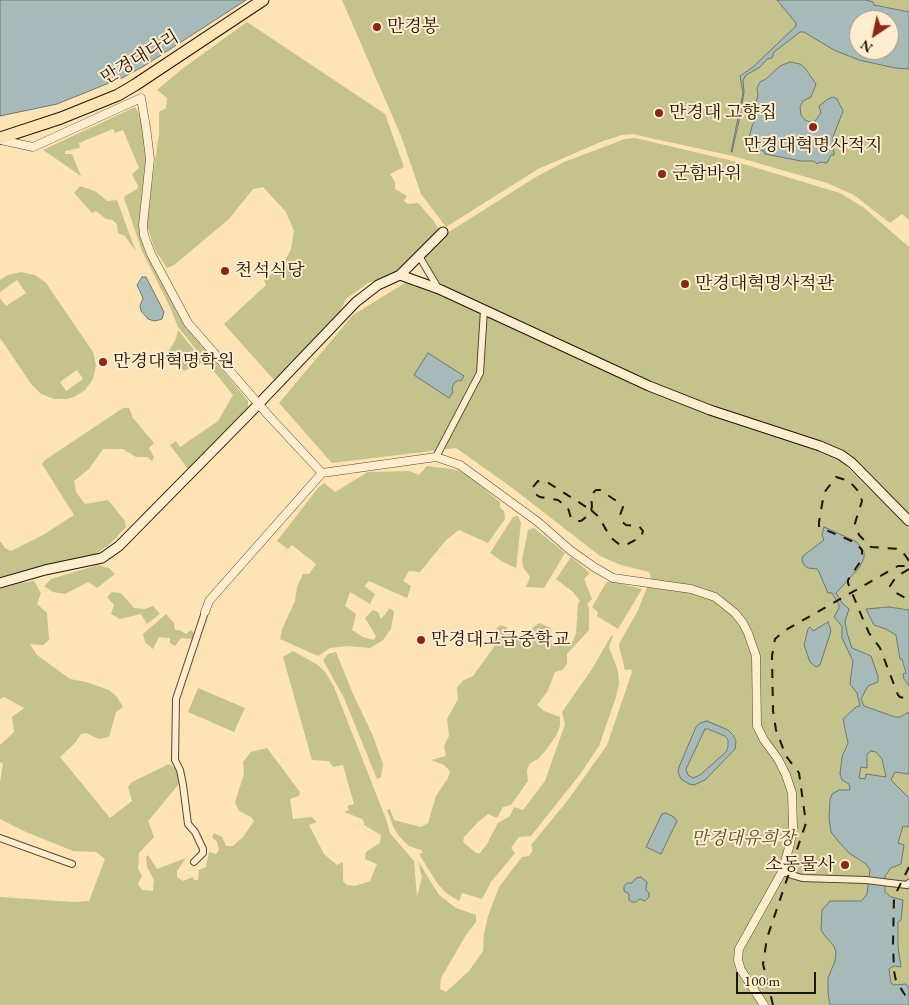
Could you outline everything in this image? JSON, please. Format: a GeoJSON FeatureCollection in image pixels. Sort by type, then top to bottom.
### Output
{"type":"FeatureCollection","features":[{"type":"Feature","properties":{"kind":"highway","name":"만경대다리"},"geometry":{"type":"LineString","coordinates":[[0,139],[118,95],[263,0]]}},
{"type":"Feature","properties":{"kind":"main road"},"geometry":{"type":"LineString","coordinates":[[0,583],[45,570],[102,558],[119,546],[356,302],[378,285],[400,275],[443,232]]}},
{"type":"Feature","properties":{"kind":"main road"},"geometry":{"type":"LineString","coordinates":[[400,275],[484,310],[649,386],[710,410],[820,446],[841,455],[852,463],[909,521]]}},
{"type":"Feature","properties":{"kind":"street"},"geometry":{"type":"LineString","coordinates":[[0,139],[33,147],[141,98],[150,159],[144,225],[146,244],[188,322],[322,473]]}},
{"type":"Feature","properties":{"kind":"street"},"geometry":{"type":"LineString","coordinates":[[419,256],[439,290]]}},
{"type":"Feature","properties":{"kind":"street"},"geometry":{"type":"LineString","coordinates":[[436,457],[480,373],[484,310]]}},
{"type":"Feature","properties":{"kind":"street"},"geometry":{"type":"LineString","coordinates":[[194,862],[203,853],[203,850],[195,832],[188,824],[184,785],[175,760],[176,699],[209,601],[322,473],[436,457],[460,465],[538,522],[570,550],[613,578],[692,588],[715,597],[725,604],[743,623],[756,656],[757,726],[764,740],[778,759],[792,793],[793,827],[782,872],[739,949],[738,960],[742,970],[764,1005]]}},
{"type":"Feature","properties":{"kind":"street"},"geometry":{"type":"LineString","coordinates":[[0,838],[72,864]]}},
{"type":"Feature","properties":{"kind":"street"},"geometry":{"type":"LineString","coordinates":[[782,872],[802,878],[866,880],[907,885],[909,883]]}},
{"type":"Feature","properties":{"kind":"green space"},"geometry":{"type":"Polygon","coordinates":[[[342,0],[909,0],[909,220],[902,214],[890,223],[854,195],[827,183],[733,156],[632,134],[603,141],[538,169],[446,227],[421,194],[401,136],[342,0]]]}},
{"type":"Feature","properties":{"kind":"green space"},"geometry":{"type":"Polygon","coordinates":[[[247,22],[385,114],[404,167],[390,174],[395,182],[395,189],[407,196],[404,201],[408,204],[418,203],[439,229],[393,275],[368,283],[346,299],[337,317],[274,380],[224,324],[266,285],[264,280],[284,263],[291,249],[294,231],[286,212],[263,187],[253,189],[229,219],[174,265],[167,268],[155,250],[146,222],[159,134],[159,112],[166,108],[167,98],[157,90],[182,69],[247,22]]]}},
{"type":"Feature","properties":{"kind":"green space"},"geometry":{"type":"Polygon","coordinates":[[[135,107],[141,117],[148,161],[141,235],[144,248],[183,323],[248,401],[246,412],[188,469],[170,445],[176,441],[180,447],[218,421],[233,395],[178,327],[142,251],[124,198],[137,189],[138,186],[132,174],[139,168],[123,130],[115,133],[113,129],[79,143],[80,148],[65,151],[65,154],[72,154],[81,176],[43,150],[135,107]]]}},
{"type":"Feature","properties":{"kind":"green space"},"geometry":{"type":"Polygon","coordinates":[[[635,138],[737,162],[840,193],[863,207],[909,247],[909,519],[845,452],[663,388],[449,290],[436,279],[424,255],[444,235],[536,177],[564,162],[625,139],[635,138]]]}},
{"type":"Feature","properties":{"kind":"green space"},"geometry":{"type":"Polygon","coordinates":[[[80,186],[95,191],[107,201],[117,200],[136,252],[125,236],[118,233],[117,224],[112,220],[106,219],[96,211],[92,213],[74,193],[80,186]]]}},
{"type":"Feature","properties":{"kind":"green space"},"geometry":{"type":"Polygon","coordinates":[[[21,272],[35,275],[46,283],[93,352],[96,365],[93,379],[85,390],[74,397],[54,399],[41,394],[32,385],[0,338],[0,298],[6,306],[26,293],[17,280],[0,292],[0,280],[8,275],[21,272]],[[77,370],[60,382],[66,391],[83,379],[77,370]]]}},
{"type":"Feature","properties":{"kind":"green space","name":"만경대유희장"},"geometry":{"type":"Polygon","coordinates":[[[405,283],[425,286],[646,388],[709,414],[836,456],[909,528],[909,1005],[0,1005],[0,897],[74,902],[89,901],[105,859],[96,852],[73,851],[0,819],[0,782],[3,764],[0,762],[0,745],[14,732],[12,717],[24,708],[4,697],[0,699],[0,589],[34,581],[41,593],[37,604],[47,613],[49,640],[43,645],[30,644],[37,655],[70,679],[109,690],[117,697],[123,707],[116,712],[109,737],[99,739],[86,733],[81,734],[75,743],[60,757],[110,818],[132,801],[128,787],[132,782],[169,764],[176,769],[180,776],[179,784],[148,821],[154,837],[139,853],[138,869],[142,876],[138,884],[142,890],[153,891],[154,880],[147,867],[146,857],[148,855],[157,869],[186,858],[177,871],[177,877],[183,881],[193,877],[194,880],[198,880],[199,870],[206,867],[209,852],[216,854],[219,850],[217,842],[212,837],[214,833],[222,837],[226,846],[233,846],[243,837],[254,821],[251,817],[239,811],[235,802],[244,774],[243,762],[251,752],[267,748],[300,792],[299,796],[290,799],[293,819],[312,817],[317,822],[309,825],[324,854],[337,865],[343,862],[343,881],[347,885],[355,886],[370,881],[377,864],[365,859],[366,852],[380,843],[381,835],[364,825],[362,819],[344,812],[349,810],[347,806],[354,804],[343,765],[333,767],[329,761],[312,760],[283,657],[293,651],[318,665],[326,673],[334,687],[390,833],[414,861],[417,897],[422,877],[418,861],[439,895],[456,908],[476,915],[476,922],[466,935],[441,978],[440,989],[446,992],[469,971],[483,951],[488,916],[499,887],[522,857],[529,856],[533,850],[531,845],[568,800],[607,745],[632,672],[631,669],[625,670],[619,646],[637,612],[651,578],[649,572],[621,565],[600,556],[511,487],[456,448],[332,463],[279,403],[353,315],[405,283]]]}},
{"type":"Feature","properties":{"kind":"green space"},"geometry":{"type":"Polygon","coordinates":[[[178,330],[204,362],[184,371],[168,352],[175,341],[178,330]]]}},
{"type":"Feature","properties":{"kind":"green space"},"geometry":{"type":"Polygon","coordinates":[[[123,408],[129,408],[133,418],[154,443],[149,448],[154,457],[152,461],[147,457],[136,457],[123,449],[103,449],[89,469],[74,481],[76,492],[85,504],[108,500],[125,521],[126,527],[110,544],[93,556],[0,580],[0,541],[5,548],[11,551],[43,535],[74,515],[42,464],[45,460],[123,408]]]}},
{"type":"Feature","properties":{"kind":"green space"},"geometry":{"type":"Polygon","coordinates":[[[427,466],[458,470],[471,478],[500,502],[500,508],[504,511],[505,519],[488,543],[459,530],[446,540],[420,572],[409,571],[403,581],[411,586],[407,598],[369,581],[364,586],[375,594],[370,604],[350,592],[345,606],[356,614],[352,630],[363,637],[374,640],[376,636],[365,618],[373,610],[378,612],[381,619],[390,608],[394,612],[391,629],[383,640],[370,648],[348,646],[330,648],[318,656],[280,639],[303,574],[309,574],[316,564],[292,545],[288,549],[277,541],[318,488],[324,483],[335,492],[368,472],[409,471],[419,475],[427,466]]]}},
{"type":"Feature","properties":{"kind":"green space"},"geometry":{"type":"Polygon","coordinates":[[[518,516],[521,523],[516,568],[490,553],[513,517],[518,516]]]}},
{"type":"Feature","properties":{"kind":"green space"},"geometry":{"type":"Polygon","coordinates":[[[534,528],[565,553],[544,588],[526,587],[530,577],[523,567],[522,560],[528,530],[534,528]]]}},
{"type":"Feature","properties":{"kind":"green space"},"geometry":{"type":"Polygon","coordinates":[[[571,557],[590,573],[584,579],[592,599],[587,604],[589,607],[589,630],[567,654],[567,664],[562,670],[555,672],[547,692],[537,705],[544,711],[560,717],[560,726],[556,736],[546,750],[538,759],[530,763],[527,770],[528,781],[511,805],[503,807],[497,818],[488,814],[464,837],[463,842],[476,853],[480,853],[498,823],[510,816],[514,807],[523,810],[545,781],[565,724],[562,712],[592,669],[611,636],[613,636],[609,647],[618,671],[619,684],[616,697],[599,746],[581,773],[531,836],[519,837],[511,848],[515,853],[491,882],[482,899],[462,893],[459,901],[446,893],[437,883],[419,854],[423,853],[421,850],[409,846],[398,835],[387,810],[390,809],[394,820],[421,827],[428,823],[436,796],[448,778],[450,771],[444,765],[431,760],[446,756],[444,746],[449,736],[447,719],[458,699],[457,687],[464,680],[473,676],[494,647],[493,632],[500,625],[506,627],[515,637],[521,637],[539,623],[551,628],[551,640],[556,646],[573,641],[576,633],[578,604],[580,601],[573,592],[556,579],[571,557]]]}},
{"type":"Feature","properties":{"kind":"green space"},"geometry":{"type":"Polygon","coordinates":[[[98,565],[109,568],[115,574],[97,588],[88,582],[65,594],[53,592],[44,586],[51,579],[98,565]]]}},
{"type":"Feature","properties":{"kind":"green space"},"geometry":{"type":"Polygon","coordinates":[[[610,581],[642,589],[618,629],[597,616],[598,612],[592,607],[606,583],[610,581]]]}},
{"type":"Feature","properties":{"kind":"green space"},"geometry":{"type":"Polygon","coordinates":[[[112,592],[121,593],[134,608],[145,609],[153,606],[160,614],[147,624],[141,614],[120,619],[111,614],[114,605],[107,597],[112,592]]]}},
{"type":"Feature","properties":{"kind":"green space"},"geometry":{"type":"Polygon","coordinates":[[[166,614],[174,623],[175,630],[186,634],[191,630],[195,634],[192,639],[181,638],[175,646],[170,643],[170,638],[159,637],[153,649],[145,642],[143,634],[166,614]]]}},
{"type":"Feature","properties":{"kind":"green space"},"geometry":{"type":"Polygon","coordinates":[[[336,652],[373,736],[383,764],[381,777],[377,779],[344,698],[323,660],[328,654],[336,652]]]}},
{"type":"Feature","properties":{"kind":"green space"},"geometry":{"type":"Polygon","coordinates":[[[198,688],[245,708],[234,732],[188,712],[198,688]]]}},
{"type":"Feature","properties":{"kind":"shaded area"},"geometry":{"type":"Polygon","coordinates":[[[0,0],[246,0],[124,77],[57,104],[0,116],[0,0]]]}},
{"type":"Feature","properties":{"kind":"shaded area"},"geometry":{"type":"Polygon","coordinates":[[[777,0],[866,0],[873,2],[874,5],[899,10],[849,10],[849,56],[834,50],[804,32],[800,32],[774,52],[772,58],[767,59],[760,67],[746,75],[743,80],[744,92],[740,116],[731,152],[743,93],[740,76],[753,67],[796,26],[796,23],[777,0]]]}},
{"type":"Feature","properties":{"kind":"shaded area"},"geometry":{"type":"Polygon","coordinates":[[[899,10],[909,12],[909,69],[859,60],[899,60],[899,10]]]}},
{"type":"Feature","properties":{"kind":"shaded area"},"geometry":{"type":"Polygon","coordinates":[[[790,62],[800,64],[805,68],[816,84],[811,97],[803,101],[800,107],[801,115],[805,120],[815,121],[821,113],[819,106],[833,97],[837,99],[843,111],[833,137],[834,155],[831,155],[827,163],[819,162],[818,164],[813,161],[801,161],[765,154],[764,151],[756,150],[748,142],[755,120],[757,88],[760,82],[780,66],[790,62]]]}},
{"type":"Feature","properties":{"kind":"shaded area"},"geometry":{"type":"Polygon","coordinates":[[[142,277],[146,277],[164,312],[162,319],[154,321],[148,319],[141,311],[140,306],[143,298],[137,285],[142,277]]]}},
{"type":"Feature","properties":{"kind":"shaded area"},"geometry":{"type":"Polygon","coordinates":[[[428,353],[464,376],[461,381],[459,380],[454,383],[453,392],[449,398],[414,375],[428,353]]]}},
{"type":"Feature","properties":{"kind":"shaded area"},"geometry":{"type":"Polygon","coordinates":[[[824,527],[857,542],[864,552],[864,558],[859,568],[836,593],[842,603],[849,609],[845,621],[852,648],[871,656],[878,676],[878,682],[868,686],[861,699],[864,706],[895,717],[900,717],[909,712],[909,774],[895,772],[891,780],[909,798],[909,827],[903,826],[898,843],[904,845],[901,864],[891,868],[885,876],[885,892],[891,897],[903,900],[901,920],[898,922],[898,947],[901,967],[894,966],[889,969],[891,983],[894,985],[906,984],[909,988],[909,1005],[830,1005],[828,978],[835,961],[836,952],[834,946],[821,930],[822,910],[830,901],[861,901],[867,894],[870,870],[866,864],[849,853],[831,832],[829,818],[832,794],[839,790],[850,790],[849,784],[842,780],[840,774],[842,757],[848,743],[843,719],[856,707],[860,706],[857,693],[850,684],[853,661],[842,638],[842,626],[834,617],[839,605],[832,593],[828,593],[817,569],[808,568],[802,560],[803,556],[824,540],[822,535],[824,527]],[[871,751],[867,754],[867,768],[861,767],[859,778],[865,779],[866,774],[886,777],[882,759],[876,752],[871,751]]]}},
{"type":"Feature","properties":{"kind":"shaded area"},"geometry":{"type":"Polygon","coordinates":[[[889,607],[909,610],[909,686],[904,679],[903,674],[906,673],[902,659],[900,659],[896,635],[874,625],[866,609],[889,607]]]}},
{"type":"Feature","properties":{"kind":"shaded area"},"geometry":{"type":"Polygon","coordinates":[[[828,622],[831,631],[820,665],[816,667],[810,662],[804,645],[808,629],[810,627],[813,631],[828,622]]]}},
{"type":"Feature","properties":{"kind":"shaded area"},"geometry":{"type":"Polygon","coordinates":[[[707,721],[728,730],[736,741],[735,749],[705,780],[694,785],[681,779],[678,772],[696,727],[700,723],[707,721]],[[705,729],[686,769],[688,775],[693,778],[700,775],[726,752],[728,747],[728,740],[725,736],[705,729]]]}},
{"type":"Feature","properties":{"kind":"shaded area"},"geometry":{"type":"Polygon","coordinates":[[[666,813],[677,821],[661,854],[646,847],[662,814],[666,813]]]}},
{"type":"Feature","properties":{"kind":"shaded area"},"geometry":{"type":"Polygon","coordinates":[[[641,877],[647,882],[646,890],[649,893],[649,897],[645,901],[640,899],[632,902],[629,900],[629,894],[624,891],[624,886],[641,877]]]}},
{"type":"Feature","properties":{"kind":"railway"},"geometry":{"type":"LineString","coordinates":[[909,561],[899,549],[871,547],[859,535],[855,523],[862,501],[860,493],[849,481],[836,477],[824,493],[819,527],[856,543],[862,550],[862,559],[848,580],[848,583],[869,633],[880,648],[898,695],[909,699]]}},
{"type":"Feature","properties":{"kind":"railway"},"geometry":{"type":"LineString","coordinates":[[591,510],[547,482],[538,481],[533,487],[535,494],[540,497],[558,500],[568,508],[571,518],[576,521],[581,521],[586,517],[591,510],[592,507],[591,495],[596,490],[600,490],[621,504],[623,507],[620,515],[621,521],[626,525],[639,526],[643,531],[641,537],[626,545],[620,545],[610,537],[599,517],[591,510]]}},
{"type":"Feature","properties":{"kind":"railway"},"geometry":{"type":"LineString","coordinates":[[773,1005],[763,964],[767,938],[806,823],[799,773],[786,756],[776,730],[773,711],[772,656],[775,639],[784,631],[898,566],[909,566]]}},
{"type":"Feature","properties":{"kind":"railway"},"geometry":{"type":"LineString","coordinates":[[909,569],[896,577],[890,586],[893,591],[909,600]]}},
{"type":"Feature","properties":{"kind":"railway"},"geometry":{"type":"LineString","coordinates":[[909,867],[894,897],[893,943],[896,981],[909,1001]]}},
{"type":"Feature","properties":{"kind":"place","name":"만경봉"},"geometry":{"type":"Point","coordinates":[377,27]}},
{"type":"Feature","properties":{"kind":"place","name":"만경대 고향집"},"geometry":{"type":"Point","coordinates":[659,113]}},
{"type":"Feature","properties":{"kind":"place","name":"만경대혁명사적지"},"geometry":{"type":"Point","coordinates":[813,127]}},
{"type":"Feature","properties":{"kind":"place","name":"군함바위"},"geometry":{"type":"Point","coordinates":[662,174]}},
{"type":"Feature","properties":{"kind":"place","name":"천석식당"},"geometry":{"type":"Point","coordinates":[225,271]}},
{"type":"Feature","properties":{"kind":"place","name":"만경대혁명사적관"},"geometry":{"type":"Point","coordinates":[685,284]}},
{"type":"Feature","properties":{"kind":"place","name":"만경대혁명학원"},"geometry":{"type":"Point","coordinates":[103,362]}},
{"type":"Feature","properties":{"kind":"place","name":"만경대고급중학교"},"geometry":{"type":"Point","coordinates":[421,640]}},
{"type":"Feature","properties":{"kind":"place","name":"소동물사"},"geometry":{"type":"Point","coordinates":[845,865]}}]}
